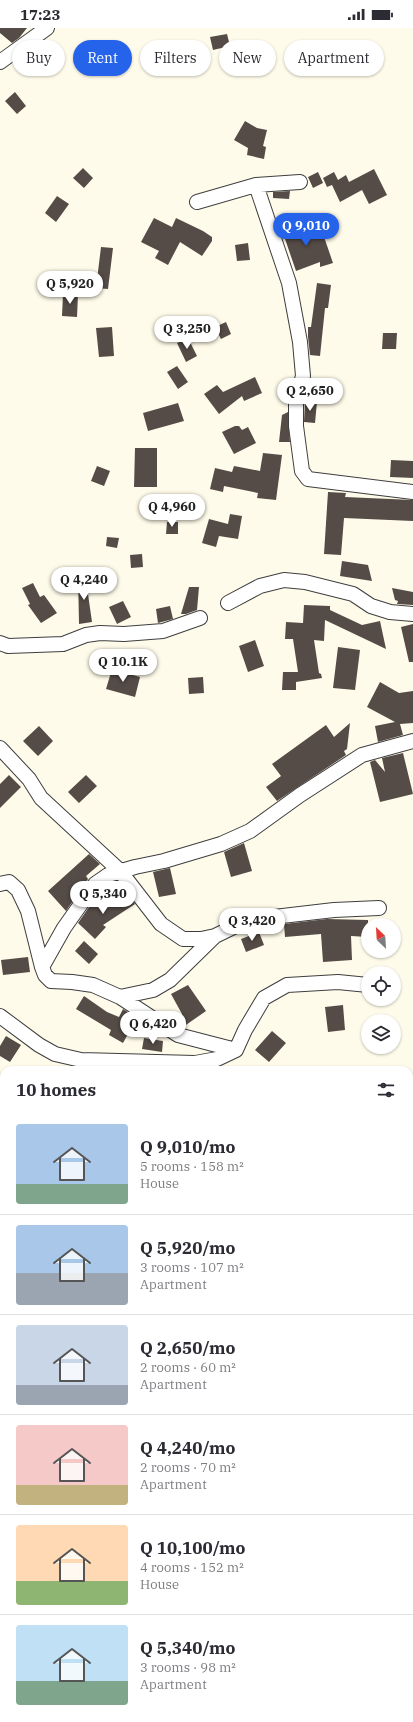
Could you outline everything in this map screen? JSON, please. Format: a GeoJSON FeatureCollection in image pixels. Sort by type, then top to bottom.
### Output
{"type":"FeatureCollection","features":[{"type":"Feature","properties":{"kind":"street"},"geometry":{"type":"LineString","coordinates":[[0,62],[47,28]]}},
{"type":"Feature","properties":{"kind":"street"},"geometry":{"type":"LineString","coordinates":[[198,202],[256,185],[300,182]]}},
{"type":"Feature","properties":{"kind":"street"},"geometry":{"type":"LineString","coordinates":[[256,185],[289,283],[300,342],[303,376],[296,400],[296,426],[302,471],[308,479],[413,492]]}},
{"type":"Feature","properties":{"kind":"street"},"geometry":{"type":"LineString","coordinates":[[228,603],[260,586],[284,580],[306,582],[353,594],[371,606],[390,612],[413,614]]}},
{"type":"Feature","properties":{"kind":"street"},"geometry":{"type":"LineString","coordinates":[[0,643],[8,646],[63,644],[86,635],[100,633],[124,634],[163,631],[200,618]]}},
{"type":"Feature","properties":{"kind":"street"},"geometry":{"type":"LineString","coordinates":[[42,967],[64,928],[95,884],[108,875],[192,854],[250,831],[300,795],[362,755],[413,742]]}},
{"type":"Feature","properties":{"kind":"street"},"geometry":{"type":"LineString","coordinates":[[0,748],[29,779],[41,798],[120,871],[161,924],[183,939],[201,939],[215,936],[248,920],[334,910],[379,908]]}},
{"type":"Feature","properties":{"kind":"street"},"geometry":{"type":"LineString","coordinates":[[0,884],[9,882],[18,890],[28,911],[42,967],[45,975],[51,981],[93,985],[120,997],[178,1035],[236,1050]]}},
{"type":"Feature","properties":{"kind":"street"},"geometry":{"type":"LineString","coordinates":[[120,997],[153,990],[170,980],[215,936]]}},
{"type":"Feature","properties":{"kind":"street"},"geometry":{"type":"LineString","coordinates":[[0,1016],[39,1045],[55,1054],[81,1060],[194,1063],[217,1060],[236,1050],[245,1030],[264,998],[287,985],[338,982],[361,984]]}},
{"type":"Feature","properties":{"kind":"building"},"geometry":{"type":"Polygon","coordinates":[[[0,28],[27,28],[19,38],[12,40],[12,43],[0,33],[0,28]]]}},
{"type":"Feature","properties":{"kind":"building"},"geometry":{"type":"Polygon","coordinates":[[[227,34],[228,40],[219,40],[219,49],[213,50],[210,37],[227,34]]]}},
{"type":"Feature","properties":{"kind":"building"},"geometry":{"type":"Polygon","coordinates":[[[15,92],[26,106],[17,114],[5,101],[15,92]]]}},
{"type":"Feature","properties":{"kind":"building"},"geometry":{"type":"Polygon","coordinates":[[[245,121],[257,128],[267,130],[263,146],[266,147],[264,159],[247,155],[248,148],[234,140],[245,121]]]}},
{"type":"Feature","properties":{"kind":"building"},"geometry":{"type":"Polygon","coordinates":[[[83,168],[93,178],[84,188],[73,178],[83,168]]]}},
{"type":"Feature","properties":{"kind":"building"},"geometry":{"type":"Polygon","coordinates":[[[374,169],[387,195],[369,204],[362,190],[340,202],[332,185],[327,187],[323,178],[334,172],[338,180],[346,175],[349,182],[374,169]]]}},
{"type":"Feature","properties":{"kind":"building"},"geometry":{"type":"Polygon","coordinates":[[[318,172],[323,183],[313,188],[308,177],[318,172]]]}},
{"type":"Feature","properties":{"kind":"building"},"geometry":{"type":"Polygon","coordinates":[[[290,191],[289,199],[273,198],[273,192],[290,191]]]}},
{"type":"Feature","properties":{"kind":"building"},"geometry":{"type":"Polygon","coordinates":[[[57,196],[69,204],[56,222],[45,213],[57,196]]]}},
{"type":"Feature","properties":{"kind":"building"},"geometry":{"type":"Polygon","coordinates":[[[154,218],[172,227],[176,218],[203,231],[212,237],[212,241],[202,256],[180,242],[168,265],[155,258],[159,251],[141,242],[154,218]]]}},
{"type":"Feature","properties":{"kind":"building"},"geometry":{"type":"Polygon","coordinates":[[[289,219],[305,223],[300,238],[322,231],[333,263],[320,267],[320,262],[296,271],[284,236],[289,219]]]}},
{"type":"Feature","properties":{"kind":"building"},"geometry":{"type":"Polygon","coordinates":[[[248,243],[250,260],[237,261],[235,245],[248,243]]]}},
{"type":"Feature","properties":{"kind":"building"},"geometry":{"type":"Polygon","coordinates":[[[101,247],[113,248],[108,289],[96,288],[101,247]]]}},
{"type":"Feature","properties":{"kind":"building"},"geometry":{"type":"Polygon","coordinates":[[[317,283],[331,285],[328,308],[325,308],[320,356],[310,355],[308,337],[308,327],[311,327],[317,283]]]}},
{"type":"Feature","properties":{"kind":"building"},"geometry":{"type":"Polygon","coordinates":[[[63,294],[78,294],[77,317],[62,316],[63,294]]]}},
{"type":"Feature","properties":{"kind":"building"},"geometry":{"type":"Polygon","coordinates":[[[226,322],[231,334],[221,339],[215,327],[226,322]]]}},
{"type":"Feature","properties":{"kind":"building"},"geometry":{"type":"Polygon","coordinates":[[[112,327],[114,356],[99,357],[96,328],[112,327]]]}},
{"type":"Feature","properties":{"kind":"building"},"geometry":{"type":"Polygon","coordinates":[[[383,333],[397,333],[396,349],[382,349],[383,333]]]}},
{"type":"Feature","properties":{"kind":"building"},"geometry":{"type":"Polygon","coordinates":[[[188,338],[197,356],[186,362],[177,343],[188,338]]]}},
{"type":"Feature","properties":{"kind":"building"},"geometry":{"type":"Polygon","coordinates":[[[177,366],[188,382],[178,389],[167,372],[177,366]]]}},
{"type":"Feature","properties":{"kind":"building"},"geometry":{"type":"Polygon","coordinates":[[[255,377],[262,393],[244,401],[242,396],[219,414],[204,394],[217,385],[223,392],[255,377]]]}},
{"type":"Feature","properties":{"kind":"building"},"geometry":{"type":"Polygon","coordinates":[[[305,400],[317,402],[315,423],[304,422],[305,400]]]}},
{"type":"Feature","properties":{"kind":"building"},"geometry":{"type":"Polygon","coordinates":[[[178,403],[184,421],[148,431],[143,413],[178,403]]]}},
{"type":"Feature","properties":{"kind":"building"},"geometry":{"type":"Polygon","coordinates":[[[288,412],[290,442],[279,442],[282,415],[288,412]]]}},
{"type":"Feature","properties":{"kind":"building"},"geometry":{"type":"Polygon","coordinates":[[[235,426],[239,426],[242,430],[248,427],[256,443],[234,454],[222,432],[235,426]]]}},
{"type":"Feature","properties":{"kind":"building"},"geometry":{"type":"Polygon","coordinates":[[[135,448],[157,448],[157,487],[134,487],[135,448]]]}},
{"type":"Feature","properties":{"kind":"building"},"geometry":{"type":"Polygon","coordinates":[[[263,453],[282,455],[276,500],[257,498],[258,493],[224,486],[223,492],[210,489],[215,468],[232,472],[234,466],[260,471],[263,453]]]}},
{"type":"Feature","properties":{"kind":"building"},"geometry":{"type":"Polygon","coordinates":[[[391,460],[413,461],[413,478],[390,477],[391,460]]]}},
{"type":"Feature","properties":{"kind":"building"},"geometry":{"type":"Polygon","coordinates":[[[97,466],[110,471],[104,486],[91,481],[97,466]]]}},
{"type":"Feature","properties":{"kind":"building"},"geometry":{"type":"Polygon","coordinates":[[[328,492],[346,493],[345,497],[413,500],[413,521],[344,518],[341,555],[324,554],[328,492]]]}},
{"type":"Feature","properties":{"kind":"building"},"geometry":{"type":"Polygon","coordinates":[[[230,514],[242,516],[238,539],[219,536],[216,547],[202,543],[209,519],[228,524],[230,514]]]}},
{"type":"Feature","properties":{"kind":"building"},"geometry":{"type":"Polygon","coordinates":[[[167,522],[178,522],[178,534],[166,534],[167,522]]]}},
{"type":"Feature","properties":{"kind":"building"},"geometry":{"type":"Polygon","coordinates":[[[107,537],[119,538],[117,548],[106,546],[107,537]]]}},
{"type":"Feature","properties":{"kind":"building"},"geometry":{"type":"Polygon","coordinates":[[[142,554],[143,567],[131,568],[130,555],[142,554]]]}},
{"type":"Feature","properties":{"kind":"building"},"geometry":{"type":"Polygon","coordinates":[[[342,561],[368,565],[372,581],[340,576],[342,561]]]}},
{"type":"Feature","properties":{"kind":"building"},"geometry":{"type":"Polygon","coordinates":[[[78,573],[85,573],[92,622],[79,624],[78,573]]]}},
{"type":"Feature","properties":{"kind":"building"},"geometry":{"type":"Polygon","coordinates":[[[33,583],[40,597],[44,595],[57,613],[41,623],[28,605],[30,604],[22,588],[33,583]]]}},
{"type":"Feature","properties":{"kind":"building"},"geometry":{"type":"Polygon","coordinates":[[[189,587],[199,587],[197,610],[186,614],[181,614],[189,587]]]}},
{"type":"Feature","properties":{"kind":"building"},"geometry":{"type":"Polygon","coordinates":[[[392,588],[413,592],[413,605],[397,604],[398,601],[395,600],[392,588]]]}},
{"type":"Feature","properties":{"kind":"building"},"geometry":{"type":"Polygon","coordinates":[[[123,601],[131,617],[117,624],[109,607],[123,601]]]}},
{"type":"Feature","properties":{"kind":"building"},"geometry":{"type":"Polygon","coordinates":[[[304,605],[330,606],[330,610],[362,625],[380,621],[386,649],[325,620],[324,641],[314,640],[319,673],[321,674],[322,678],[296,682],[296,690],[282,690],[283,672],[298,672],[293,639],[285,639],[286,622],[303,623],[304,605]]]}},
{"type":"Feature","properties":{"kind":"building"},"geometry":{"type":"Polygon","coordinates":[[[170,606],[173,619],[158,623],[156,609],[170,606]]]}},
{"type":"Feature","properties":{"kind":"building"},"geometry":{"type":"Polygon","coordinates":[[[413,624],[413,662],[409,662],[401,627],[413,624]]]}},
{"type":"Feature","properties":{"kind":"building"},"geometry":{"type":"Polygon","coordinates":[[[255,640],[264,666],[248,672],[239,646],[255,640]]]}},
{"type":"Feature","properties":{"kind":"building"},"geometry":{"type":"Polygon","coordinates":[[[338,647],[360,650],[355,690],[333,688],[338,647]]]}},
{"type":"Feature","properties":{"kind":"building"},"geometry":{"type":"Polygon","coordinates":[[[112,669],[140,677],[135,697],[106,689],[112,669]]]}},
{"type":"Feature","properties":{"kind":"building"},"geometry":{"type":"Polygon","coordinates":[[[203,677],[204,693],[189,694],[188,678],[203,677]]]}},
{"type":"Feature","properties":{"kind":"building"},"geometry":{"type":"Polygon","coordinates":[[[380,682],[399,693],[413,691],[413,723],[400,724],[403,735],[378,742],[375,726],[395,722],[367,707],[380,682]]]}},
{"type":"Feature","properties":{"kind":"building"},"geometry":{"type":"Polygon","coordinates":[[[350,723],[347,749],[344,751],[346,755],[277,801],[266,787],[281,776],[272,764],[326,725],[334,737],[350,723]]]}},
{"type":"Feature","properties":{"kind":"building"},"geometry":{"type":"Polygon","coordinates":[[[39,726],[53,741],[38,756],[23,741],[39,726]]]}},
{"type":"Feature","properties":{"kind":"building"},"geometry":{"type":"Polygon","coordinates":[[[403,753],[413,794],[380,802],[370,762],[375,760],[385,772],[382,758],[403,753]]]}},
{"type":"Feature","properties":{"kind":"building"},"geometry":{"type":"Polygon","coordinates":[[[9,775],[21,787],[0,808],[0,784],[9,775]]]}},
{"type":"Feature","properties":{"kind":"building"},"geometry":{"type":"Polygon","coordinates":[[[86,775],[97,786],[79,803],[68,792],[86,775]]]}},
{"type":"Feature","properties":{"kind":"building"},"geometry":{"type":"Polygon","coordinates":[[[244,843],[252,871],[231,877],[224,852],[244,843]]]}},
{"type":"Feature","properties":{"kind":"building"},"geometry":{"type":"Polygon","coordinates":[[[89,854],[100,864],[86,876],[88,879],[66,911],[48,891],[89,854]]]}},
{"type":"Feature","properties":{"kind":"building"},"geometry":{"type":"Polygon","coordinates":[[[170,868],[176,894],[159,897],[153,872],[170,868]]]}},
{"type":"Feature","properties":{"kind":"building"},"geometry":{"type":"Polygon","coordinates":[[[128,895],[135,904],[103,925],[106,927],[95,939],[78,923],[96,897],[111,906],[128,895]]]}},
{"type":"Feature","properties":{"kind":"building"},"geometry":{"type":"Polygon","coordinates":[[[327,919],[361,920],[361,937],[351,936],[352,960],[323,962],[321,934],[285,937],[284,924],[327,919]]]}},
{"type":"Feature","properties":{"kind":"building"},"geometry":{"type":"Polygon","coordinates":[[[259,932],[264,945],[246,952],[241,939],[259,932]]]}},
{"type":"Feature","properties":{"kind":"building"},"geometry":{"type":"Polygon","coordinates":[[[84,941],[98,954],[89,964],[75,951],[84,941]]]}},
{"type":"Feature","properties":{"kind":"building"},"geometry":{"type":"Polygon","coordinates":[[[28,957],[30,972],[3,975],[1,960],[28,957]]]}},
{"type":"Feature","properties":{"kind":"building"},"geometry":{"type":"Polygon","coordinates":[[[188,985],[206,1011],[183,1027],[177,1024],[174,1020],[182,1014],[171,994],[188,985]]]}},
{"type":"Feature","properties":{"kind":"building"},"geometry":{"type":"Polygon","coordinates":[[[84,996],[107,1012],[119,1017],[123,1009],[137,1018],[123,1043],[109,1035],[111,1030],[76,1009],[84,996]]]}},
{"type":"Feature","properties":{"kind":"building"},"geometry":{"type":"Polygon","coordinates":[[[343,1005],[345,1030],[328,1032],[325,1007],[343,1005]]]}},
{"type":"Feature","properties":{"kind":"building"},"geometry":{"type":"Polygon","coordinates":[[[272,1031],[286,1043],[269,1062],[255,1050],[272,1031]]]}},
{"type":"Feature","properties":{"kind":"building"},"geometry":{"type":"Polygon","coordinates":[[[6,1036],[21,1045],[10,1062],[0,1056],[0,1046],[6,1036]]]}},
{"type":"Feature","properties":{"kind":"building"},"geometry":{"type":"Polygon","coordinates":[[[144,1038],[163,1041],[162,1052],[142,1049],[144,1038]]]}}]}
